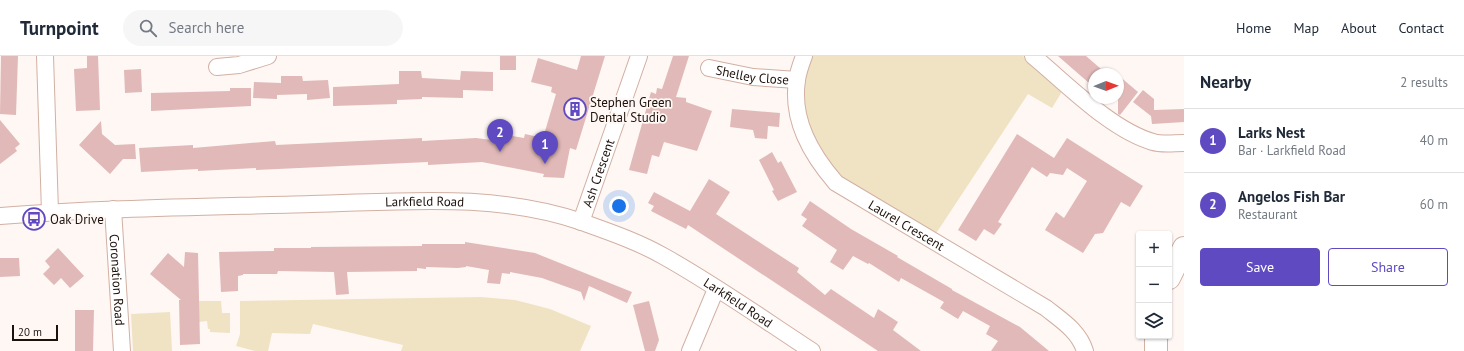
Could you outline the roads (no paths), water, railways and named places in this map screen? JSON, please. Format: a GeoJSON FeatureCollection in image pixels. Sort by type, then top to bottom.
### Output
{"type":"FeatureCollection","features":[{"type":"Feature","properties":{"kind":"main road"},"geometry":{"type":"LineString","coordinates":[[1172,272],[1184,248]]}},
{"type":"Feature","properties":{"kind":"main road"},"geometry":{"type":"LineString","coordinates":[[1156,339],[1156,351]]}},
{"type":"Feature","properties":{"kind":"street"},"geometry":{"type":"LineString","coordinates":[[45,56],[50,212]]}},
{"type":"Feature","properties":{"kind":"street"},"geometry":{"type":"LineString","coordinates":[[217,67],[239,65],[268,56]]}},
{"type":"Feature","properties":{"kind":"street","name":"Ash Crescent"},"geometry":{"type":"LineString","coordinates":[[581,222],[639,56]]}},
{"type":"Feature","properties":{"kind":"street","name":"Laurel Crescent"},"geometry":{"type":"LineString","coordinates":[[804,56],[796,80],[798,114],[806,140],[818,161],[836,183],[1046,308],[1071,327],[1083,344],[1085,351]]}},
{"type":"Feature","properties":{"kind":"street"},"geometry":{"type":"LineString","coordinates":[[1033,56],[1110,120],[1132,134],[1154,142],[1184,143]]}},
{"type":"Feature","properties":{"kind":"street","name":"Shelley Close"},"geometry":{"type":"LineString","coordinates":[[709,68],[753,77],[796,80]]}},
{"type":"Feature","properties":{"kind":"street","name":"Larkfield Road"},"geometry":{"type":"LineString","coordinates":[[0,216],[113,209],[451,201],[512,206],[550,213],[581,222],[637,243],[664,256],[812,351]]}},
{"type":"Feature","properties":{"kind":"street","name":"Coronation Road"},"geometry":{"type":"LineString","coordinates":[[113,209],[122,351]]}},
{"type":"Feature","properties":{"kind":"street"},"geometry":{"type":"LineString","coordinates":[[690,351],[716,289]]}},
{"type":"Feature","properties":{"kind":"place","name":"Stephen Green Dental Studio"},"geometry":{"type":"Point","coordinates":[575,109]}},
{"type":"Feature","properties":{"kind":"place","name":"Angelos Fish Bar"},"geometry":{"type":"Point","coordinates":[500,152]}},
{"type":"Feature","properties":{"kind":"place","name":"Larks Nest"},"geometry":{"type":"Point","coordinates":[545,164]}},
{"type":"Feature","properties":{"kind":"place","name":"Oak Drive"},"geometry":{"type":"Point","coordinates":[34,219]}}]}
